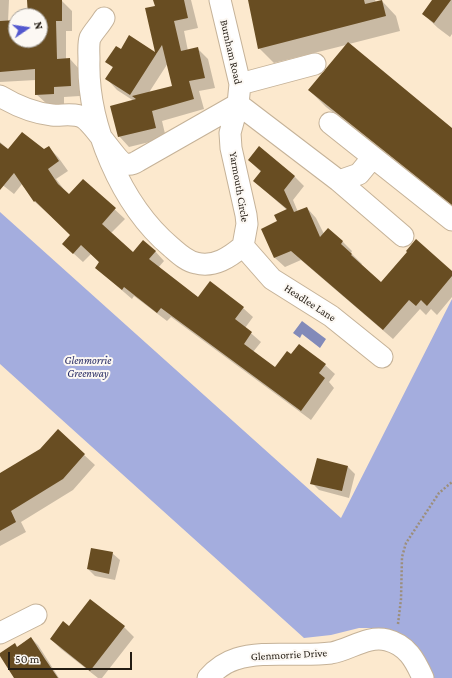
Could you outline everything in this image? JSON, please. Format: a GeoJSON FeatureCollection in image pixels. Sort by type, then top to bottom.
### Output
{"type":"FeatureCollection","features":[{"type":"Feature","properties":{"kind":"street","name":"Burnham Road"},"geometry":{"type":"LineString","coordinates":[[220,0],[239,94]]}},
{"type":"Feature","properties":{"kind":"street"},"geometry":{"type":"LineString","coordinates":[[104,18],[90,39],[88,78],[95,116],[100,134],[116,172],[141,216],[158,236],[182,256],[196,263],[208,263],[224,260],[242,246]]}},
{"type":"Feature","properties":{"kind":"street"},"geometry":{"type":"LineString","coordinates":[[0,96],[16,104],[52,115],[79,115],[91,124],[120,160],[126,164],[133,163],[239,94],[315,64]]}},
{"type":"Feature","properties":{"kind":"street"},"geometry":{"type":"LineString","coordinates":[[239,94],[403,236]]}},
{"type":"Feature","properties":{"kind":"street","name":"Yarmouth Circle"},"geometry":{"type":"LineString","coordinates":[[239,94],[230,133],[231,148],[246,215],[242,246]]}},
{"type":"Feature","properties":{"kind":"street"},"geometry":{"type":"LineString","coordinates":[[330,123],[452,220]]}},
{"type":"Feature","properties":{"kind":"street"},"geometry":{"type":"LineString","coordinates":[[339,181],[359,174],[373,156]]}},
{"type":"Feature","properties":{"kind":"street","name":"Headlee Lane"},"geometry":{"type":"LineString","coordinates":[[242,246],[272,279],[331,316],[382,357]]}},
{"type":"Feature","properties":{"kind":"street"},"geometry":{"type":"LineString","coordinates":[[0,633],[36,615]]}},
{"type":"Feature","properties":{"kind":"street","name":"Glenmorrie Drive"},"geometry":{"type":"LineString","coordinates":[[208,678],[219,668],[236,659],[267,654],[286,655],[329,653],[378,638],[394,642],[409,652],[423,678]]}},
{"type":"Feature","properties":{"kind":"path"},"geometry":{"type":"LineString","coordinates":[[397,630],[401,599],[402,557],[404,549],[410,536],[439,493],[452,482]]}},
{"type":"Feature","properties":{"kind":"green space","name":"Glenmorrie Greenway"},"geometry":{"type":"Polygon","coordinates":[[[0,212],[341,518],[452,299],[452,678],[433,678],[390,631],[374,628],[359,628],[331,635],[304,638],[0,364],[0,212]]]}},
{"type":"Feature","properties":{"kind":"shaded area"},"geometry":{"type":"Polygon","coordinates":[[[302,321],[326,339],[320,348],[302,334],[300,338],[293,333],[302,321]]]}},
{"type":"Feature","properties":{"kind":"building"},"geometry":{"type":"Polygon","coordinates":[[[27,0],[62,0],[62,21],[56,21],[57,59],[70,58],[71,86],[54,87],[54,94],[35,95],[35,69],[0,72],[0,21],[8,20],[8,48],[48,48],[48,8],[28,8],[27,0]]]}},
{"type":"Feature","properties":{"kind":"building"},"geometry":{"type":"Polygon","coordinates":[[[153,0],[184,0],[188,18],[174,21],[181,51],[198,47],[205,78],[189,81],[194,99],[152,111],[156,128],[118,137],[110,106],[136,99],[132,96],[172,86],[162,45],[130,95],[105,79],[113,67],[105,62],[116,46],[121,49],[129,35],[155,52],[145,8],[155,6],[153,0]]]}},
{"type":"Feature","properties":{"kind":"building"},"geometry":{"type":"Polygon","coordinates":[[[248,0],[364,0],[365,4],[382,0],[386,16],[258,49],[248,0]]]}},
{"type":"Feature","properties":{"kind":"building"},"geometry":{"type":"Polygon","coordinates":[[[432,0],[451,0],[434,23],[422,14],[432,0]]]}},
{"type":"Feature","properties":{"kind":"building"},"geometry":{"type":"Polygon","coordinates":[[[348,42],[452,128],[452,205],[308,90],[348,42]]]}},
{"type":"Feature","properties":{"kind":"building"},"geometry":{"type":"Polygon","coordinates":[[[22,132],[44,149],[49,146],[59,161],[48,169],[58,184],[69,194],[83,179],[116,208],[102,224],[133,252],[143,240],[156,251],[149,259],[198,297],[210,281],[244,307],[235,319],[252,332],[244,344],[275,367],[287,351],[291,354],[299,344],[326,364],[319,373],[325,378],[301,411],[161,308],[157,313],[124,287],[122,290],[95,268],[99,262],[81,245],[73,254],[62,244],[70,235],[35,201],[34,202],[14,173],[0,190],[0,143],[8,149],[22,132]]]}},
{"type":"Feature","properties":{"kind":"building"},"geometry":{"type":"Polygon","coordinates":[[[259,146],[295,176],[284,190],[294,212],[307,207],[320,237],[328,228],[343,241],[341,244],[352,254],[351,255],[381,282],[407,252],[406,251],[416,239],[452,271],[452,276],[427,306],[421,300],[416,306],[409,300],[383,330],[291,251],[274,258],[261,229],[277,221],[274,215],[287,209],[253,181],[261,171],[248,160],[259,146]]]}},
{"type":"Feature","properties":{"kind":"building"},"geometry":{"type":"Polygon","coordinates":[[[58,429],[85,454],[63,479],[11,511],[16,522],[0,531],[0,473],[40,449],[58,429]]]}},
{"type":"Feature","properties":{"kind":"building"},"geometry":{"type":"Polygon","coordinates":[[[317,458],[348,466],[342,491],[310,484],[317,458]]]}},
{"type":"Feature","properties":{"kind":"building"},"geometry":{"type":"Polygon","coordinates":[[[91,548],[113,552],[109,574],[87,569],[91,548]]]}},
{"type":"Feature","properties":{"kind":"building"},"geometry":{"type":"Polygon","coordinates":[[[90,599],[125,626],[90,671],[50,639],[63,621],[69,626],[90,599]]]}},
{"type":"Feature","properties":{"kind":"building"},"geometry":{"type":"Polygon","coordinates":[[[31,637],[58,678],[14,678],[0,656],[0,653],[15,643],[17,647],[31,637]]]}}]}
